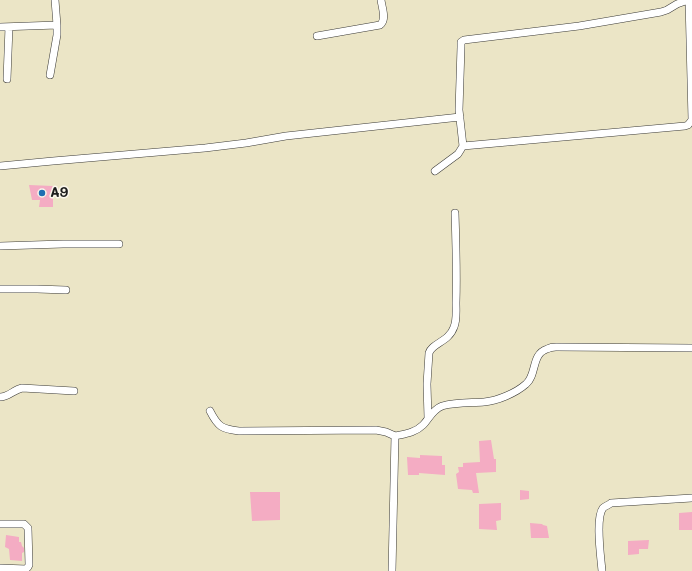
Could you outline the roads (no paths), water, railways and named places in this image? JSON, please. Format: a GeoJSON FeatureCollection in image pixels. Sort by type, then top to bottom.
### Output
{"type":"FeatureCollection","features":[{"type":"Feature","properties":{"kind":"street"},"geometry":{"type":"LineString","coordinates":[[50,75],[56,42],[57,25],[55,0]]}},
{"type":"Feature","properties":{"kind":"street"},"geometry":{"type":"LineString","coordinates":[[317,36],[380,25],[384,19],[381,0]]}},
{"type":"Feature","properties":{"kind":"street"},"geometry":{"type":"LineString","coordinates":[[435,171],[458,154],[463,146],[459,110],[461,42],[464,40],[579,26],[661,12],[667,10],[676,2],[689,0],[692,120],[688,125],[463,146]]}},
{"type":"Feature","properties":{"kind":"street"},"geometry":{"type":"LineString","coordinates":[[0,27],[57,25]]}},
{"type":"Feature","properties":{"kind":"street"},"geometry":{"type":"LineString","coordinates":[[7,79],[9,27]]}},
{"type":"Feature","properties":{"kind":"street"},"geometry":{"type":"LineString","coordinates":[[0,166],[212,147],[286,136],[460,117]]}},
{"type":"Feature","properties":{"kind":"street"},"geometry":{"type":"LineString","coordinates":[[428,418],[427,384],[430,349],[446,339],[456,324],[455,213]]}},
{"type":"Feature","properties":{"kind":"street"},"geometry":{"type":"LineString","coordinates":[[0,246],[119,244]]}},
{"type":"Feature","properties":{"kind":"street"},"geometry":{"type":"LineString","coordinates":[[0,289],[66,290]]}},
{"type":"Feature","properties":{"kind":"street"},"geometry":{"type":"LineString","coordinates":[[210,411],[221,426],[229,430],[376,430],[395,436],[416,431],[423,425],[433,412],[440,407],[467,402],[485,402],[510,394],[527,384],[531,378],[535,361],[545,349],[556,347],[692,348]]}},
{"type":"Feature","properties":{"kind":"street"},"geometry":{"type":"LineString","coordinates":[[0,397],[8,396],[17,389],[22,388],[74,391]]}},
{"type":"Feature","properties":{"kind":"street"},"geometry":{"type":"LineString","coordinates":[[392,571],[395,436]]}},
{"type":"Feature","properties":{"kind":"street"},"geometry":{"type":"LineString","coordinates":[[602,571],[598,528],[600,515],[603,508],[611,503],[692,498]]}},
{"type":"Feature","properties":{"kind":"street"},"geometry":{"type":"LineString","coordinates":[[0,524],[24,524],[28,528],[28,568],[0,568]]}},
{"type":"Feature","properties":{"kind":"place","name":"A9"},"geometry":{"type":"Point","coordinates":[42,193]}}]}
